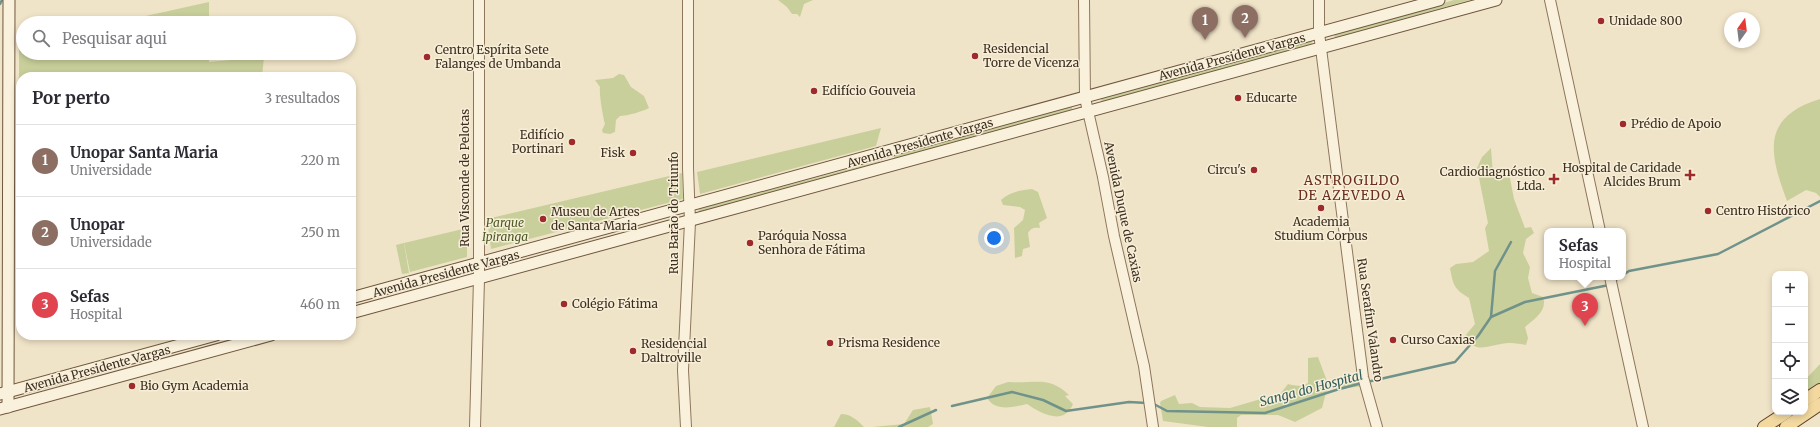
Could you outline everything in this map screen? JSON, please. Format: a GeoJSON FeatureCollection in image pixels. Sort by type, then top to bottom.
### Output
{"type":"FeatureCollection","features":[{"type":"Feature","properties":{"kind":"main road"},"geometry":{"type":"LineString","coordinates":[[4,408],[4,116],[8,0]]}},
{"type":"Feature","properties":{"kind":"main road","name":"Avenida Presidente Vargas"},"geometry":{"type":"LineString","coordinates":[[356,297],[689,207],[1439,0]]}},
{"type":"Feature","properties":{"kind":"main road","name":"Avenida Presidente Vargas"},"geometry":{"type":"LineString","coordinates":[[356,312],[690,222],[1087,110],[1496,0]]}},
{"type":"Feature","properties":{"kind":"main road","name":"Avenida Presidente Vargas"},"geometry":{"type":"LineString","coordinates":[[4,393],[198,340]]}},
{"type":"Feature","properties":{"kind":"main road","name":"Avenida Presidente Vargas"},"geometry":{"type":"LineString","coordinates":[[4,408],[253,340]]}},
{"type":"Feature","properties":{"kind":"main road"},"geometry":{"type":"LineString","coordinates":[[1808,398],[1820,390]]}},
{"type":"Feature","properties":{"kind":"main road"},"geometry":{"type":"LineString","coordinates":[[1786,427],[1820,404]]}},
{"type":"Feature","properties":{"kind":"main road"},"geometry":{"type":"LineString","coordinates":[[1764,427],[1782,415]]}},
{"type":"Feature","properties":{"kind":"street","name":"Rua Visconde de Pelotas"},"geometry":{"type":"LineString","coordinates":[[475,427],[479,279],[478,0]]}},
{"type":"Feature","properties":{"kind":"street","name":"Rua Barão do Triunfo"},"geometry":{"type":"LineString","coordinates":[[686,427],[683,370],[690,222],[688,0]]}},
{"type":"Feature","properties":{"kind":"street","name":"Avenida Duque de Caxias"},"geometry":{"type":"LineString","coordinates":[[1084,0],[1085,98],[1144,366],[1153,427]]}},
{"type":"Feature","properties":{"kind":"street","name":"Rua Serafim Valandro"},"geometry":{"type":"LineString","coordinates":[[1319,0],[1319,33],[1363,377],[1377,427]]}},
{"type":"Feature","properties":{"kind":"street"},"geometry":{"type":"LineString","coordinates":[[1550,0],[1599,228]]}},
{"type":"Feature","properties":{"kind":"street"},"geometry":{"type":"LineString","coordinates":[[1611,280],[1643,427]]}},
{"type":"Feature","properties":{"kind":"green space"},"geometry":{"type":"Polygon","coordinates":[[[778,0],[813,0],[804,4],[800,17],[797,14],[792,14],[787,7],[778,0]]]}},
{"type":"Feature","properties":{"kind":"green space"},"geometry":{"type":"Polygon","coordinates":[[[1454,0],[1470,0],[1335,38],[1334,34],[1454,0]]]}},
{"type":"Feature","properties":{"kind":"green space"},"geometry":{"type":"Polygon","coordinates":[[[209,2],[209,16],[146,16],[209,2]]]}},
{"type":"Feature","properties":{"kind":"green space"},"geometry":{"type":"Polygon","coordinates":[[[1311,40],[1312,44],[1102,102],[1100,98],[1311,40]]]}},
{"type":"Feature","properties":{"kind":"green space"},"geometry":{"type":"Polygon","coordinates":[[[19,60],[209,60],[209,62],[264,60],[262,72],[19,72],[19,60]]]}},
{"type":"Feature","properties":{"kind":"green space"},"geometry":{"type":"Polygon","coordinates":[[[619,74],[624,75],[631,87],[644,96],[649,108],[643,111],[620,116],[616,120],[615,132],[610,134],[603,133],[602,130],[605,124],[602,111],[600,87],[595,80],[613,78],[619,74]]]}},
{"type":"Feature","properties":{"kind":"green space"},"geometry":{"type":"Polygon","coordinates":[[[1820,99],[1820,197],[1816,193],[1806,190],[1787,201],[1776,167],[1774,152],[1775,139],[1779,127],[1787,116],[1801,107],[1820,99]]]}},
{"type":"Feature","properties":{"kind":"green space"},"geometry":{"type":"Polygon","coordinates":[[[1072,106],[1072,110],[894,159],[894,156],[1072,106]]]}},
{"type":"Feature","properties":{"kind":"green space"},"geometry":{"type":"Polygon","coordinates":[[[881,128],[876,146],[700,194],[697,172],[881,128]]]}},
{"type":"Feature","properties":{"kind":"green space"},"geometry":{"type":"Polygon","coordinates":[[[1491,148],[1493,175],[1509,173],[1514,199],[1525,228],[1531,227],[1534,233],[1526,239],[1523,253],[1530,267],[1528,278],[1532,293],[1543,297],[1544,306],[1536,318],[1525,327],[1528,338],[1526,345],[1510,343],[1479,347],[1474,346],[1469,342],[1465,336],[1475,324],[1469,298],[1460,292],[1455,286],[1450,268],[1456,264],[1473,262],[1489,251],[1485,228],[1488,223],[1477,168],[1482,157],[1491,148]]]}},
{"type":"Feature","properties":{"kind":"green space"},"geometry":{"type":"Polygon","coordinates":[[[880,161],[880,164],[700,213],[698,209],[880,161]]]}},
{"type":"Feature","properties":{"kind":"green space","name":"Parque Ipiranga"},"geometry":{"type":"Polygon","coordinates":[[[682,173],[683,199],[491,249],[487,219],[682,173]]]}},
{"type":"Feature","properties":{"kind":"green space"},"geometry":{"type":"Polygon","coordinates":[[[1032,189],[1038,192],[1047,218],[1039,223],[1040,228],[1033,228],[1029,231],[1030,247],[1023,249],[1022,256],[1015,258],[1014,228],[1023,220],[1025,210],[1020,207],[1003,205],[1001,200],[1011,193],[1032,189]]]}},
{"type":"Feature","properties":{"kind":"green space"},"geometry":{"type":"Polygon","coordinates":[[[467,228],[467,257],[410,272],[404,243],[467,228]]]}},
{"type":"Feature","properties":{"kind":"green space"},"geometry":{"type":"Polygon","coordinates":[[[404,243],[409,273],[402,274],[396,245],[404,243]]]}},
{"type":"Feature","properties":{"kind":"green space"},"geometry":{"type":"Polygon","coordinates":[[[1318,357],[1327,381],[1356,375],[1363,386],[1327,389],[1322,408],[1295,422],[1278,415],[1241,415],[1237,418],[1237,427],[1208,427],[1163,421],[1160,403],[1161,401],[1175,395],[1179,404],[1192,403],[1200,407],[1230,408],[1281,393],[1288,384],[1298,386],[1308,383],[1308,358],[1318,357]]]}},
{"type":"Feature","properties":{"kind":"green space"},"geometry":{"type":"Polygon","coordinates":[[[1820,364],[1820,383],[1808,391],[1808,377],[1820,364]]]}},
{"type":"Feature","properties":{"kind":"green space"},"geometry":{"type":"Polygon","coordinates":[[[1008,382],[1041,382],[1055,385],[1069,395],[1065,396],[1073,404],[1069,411],[1064,415],[1058,416],[1046,414],[1027,404],[1005,407],[995,405],[987,398],[996,386],[1008,382]]]}},
{"type":"Feature","properties":{"kind":"green space"},"geometry":{"type":"Polygon","coordinates":[[[930,407],[933,424],[928,427],[872,427],[904,424],[913,410],[930,407]]]}},
{"type":"Feature","properties":{"kind":"green space"},"geometry":{"type":"Polygon","coordinates":[[[841,414],[851,416],[864,427],[834,427],[841,414]]]}},
{"type":"Feature","properties":{"kind":"waterway"},"geometry":{"type":"LineString","coordinates":[[0,4],[2,0]]}},
{"type":"Feature","properties":{"kind":"waterway","name":"Sanga do Hospital"},"geometry":{"type":"LineString","coordinates":[[1626,273],[1629,271],[1718,254],[1820,201]]}},
{"type":"Feature","properties":{"kind":"waterway","name":"Sanga do Hospital"},"geometry":{"type":"LineString","coordinates":[[1491,317],[1495,271],[1511,242]]}},
{"type":"Feature","properties":{"kind":"waterway","name":"Sanga do Hospital"},"geometry":{"type":"LineString","coordinates":[[1367,382],[1455,362],[1478,336],[1491,317],[1525,302],[1609,285]]}},
{"type":"Feature","properties":{"kind":"waterway","name":"Sanga do Hospital"},"geometry":{"type":"LineString","coordinates":[[1152,403],[1167,411],[1265,413],[1362,383]]}},
{"type":"Feature","properties":{"kind":"waterway","name":"Sanga do Hospital"},"geometry":{"type":"LineString","coordinates":[[952,406],[1012,392],[1043,400],[1066,411],[1129,402],[1147,403]]}},
{"type":"Feature","properties":{"kind":"waterway","name":"Sanga do Hospital"},"geometry":{"type":"LineString","coordinates":[[899,427],[936,410]]}},
{"type":"Feature","properties":{"kind":"place","name":"Unidade 800"},"geometry":{"type":"Point","coordinates":[1601,21]}},
{"type":"Feature","properties":{"kind":"place","name":"Unopar"},"geometry":{"type":"Point","coordinates":[1245,38]}},
{"type":"Feature","properties":{"kind":"place","name":"Unopar Santa Maria"},"geometry":{"type":"Point","coordinates":[1205,40]}},
{"type":"Feature","properties":{"kind":"place","name":"Residencial Torre de Vicenza"},"geometry":{"type":"Point","coordinates":[975,56]}},
{"type":"Feature","properties":{"kind":"place","name":"Centro Espírita Sete Falanges de Umbanda"},"geometry":{"type":"Point","coordinates":[427,57]}},
{"type":"Feature","properties":{"kind":"place","name":"Edifício Gouveia"},"geometry":{"type":"Point","coordinates":[814,91]}},
{"type":"Feature","properties":{"kind":"place","name":"Educarte"},"geometry":{"type":"Point","coordinates":[1238,98]}},
{"type":"Feature","properties":{"kind":"place","name":"Prédio de Apoio"},"geometry":{"type":"Point","coordinates":[1623,124]}},
{"type":"Feature","properties":{"kind":"place","name":"Edifício Portinari"},"geometry":{"type":"Point","coordinates":[572,142]}},
{"type":"Feature","properties":{"kind":"place","name":"Fisk"},"geometry":{"type":"Point","coordinates":[633,153]}},
{"type":"Feature","properties":{"kind":"place","name":"Circu's"},"geometry":{"type":"Point","coordinates":[1254,170]}},
{"type":"Feature","properties":{"kind":"place","name":"Hospital de Caridade Alcides Brum"},"geometry":{"type":"Point","coordinates":[1690,175]}},
{"type":"Feature","properties":{"kind":"place","name":"Cardiodiagnóstico Ltda."},"geometry":{"type":"Point","coordinates":[1554,179]}},
{"type":"Feature","properties":{"kind":"place","name":"Academia Studium Corpus"},"geometry":{"type":"Point","coordinates":[1321,208]}},
{"type":"Feature","properties":{"kind":"place","name":"Centro Histórico"},"geometry":{"type":"Point","coordinates":[1708,211]}},
{"type":"Feature","properties":{"kind":"place","name":"Museu de Artes de Santa Maria"},"geometry":{"type":"Point","coordinates":[543,219]}},
{"type":"Feature","properties":{"kind":"place","name":"Paróquia Nossa Senhora de Fátima"},"geometry":{"type":"Point","coordinates":[750,243]}},
{"type":"Feature","properties":{"kind":"place","name":"Colégio Fátima"},"geometry":{"type":"Point","coordinates":[564,304]}},
{"type":"Feature","properties":{"kind":"place","name":"Sefas"},"geometry":{"type":"Point","coordinates":[1585,326]}},
{"type":"Feature","properties":{"kind":"place","name":"Curso Caxias"},"geometry":{"type":"Point","coordinates":[1393,340]}},
{"type":"Feature","properties":{"kind":"place","name":"Prisma Residence"},"geometry":{"type":"Point","coordinates":[830,343]}},
{"type":"Feature","properties":{"kind":"place","name":"Residencial Daltroville"},"geometry":{"type":"Point","coordinates":[633,351]}},
{"type":"Feature","properties":{"kind":"place","name":"Bio Gym Academia"},"geometry":{"type":"Point","coordinates":[132,386]}},
{"type":"Feature","properties":{"kind":"district","name":"ASTROGILDO DE AZEVEDO A"},"geometry":{"type":"Point","coordinates":[1352,188]}}]}
